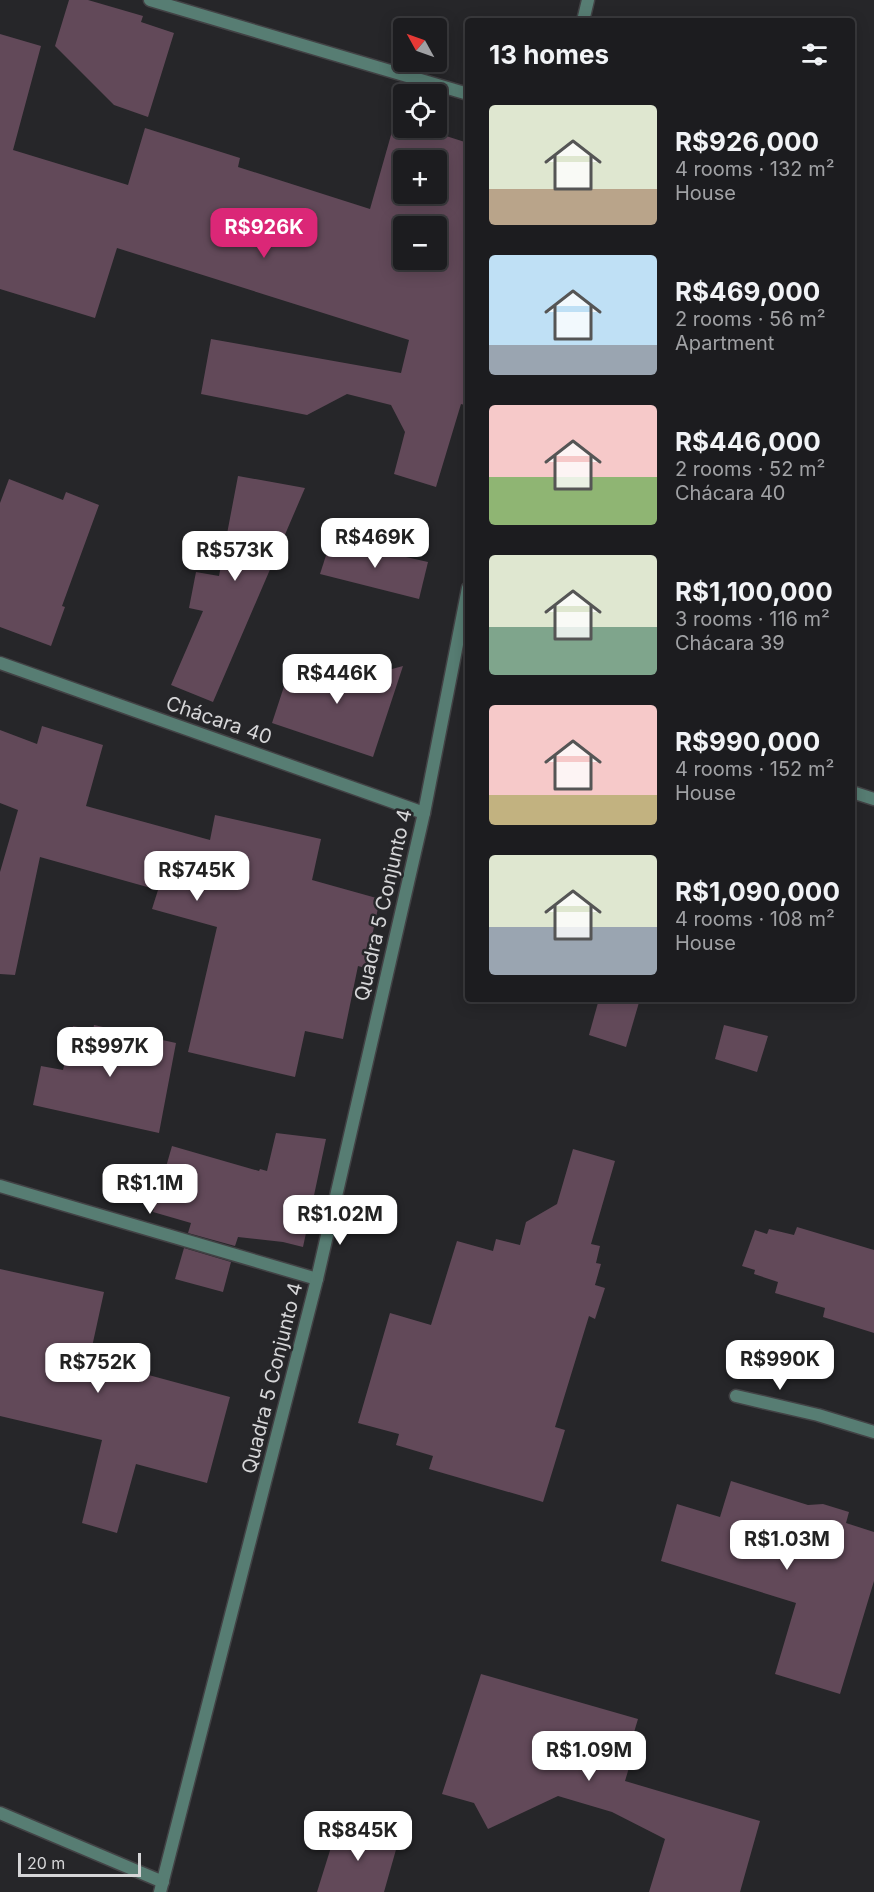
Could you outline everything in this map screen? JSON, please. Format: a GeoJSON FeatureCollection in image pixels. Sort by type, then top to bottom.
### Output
{"type":"FeatureCollection","features":[{"type":"Feature","properties":{"kind":"street"},"geometry":{"type":"LineString","coordinates":[[150,0],[465,93]]}},
{"type":"Feature","properties":{"kind":"street"},"geometry":{"type":"LineString","coordinates":[[584,18],[588,0]]}},
{"type":"Feature","properties":{"kind":"street","name":"Quadra 5 Conjunto 4"},"geometry":{"type":"LineString","coordinates":[[162,1887],[317,1279],[424,813],[465,603]]}},
{"type":"Feature","properties":{"kind":"street","name":"Chácara 40"},"geometry":{"type":"LineString","coordinates":[[0,663],[424,813]]}},
{"type":"Feature","properties":{"kind":"street"},"geometry":{"type":"LineString","coordinates":[[855,793],[874,799]]}},
{"type":"Feature","properties":{"kind":"street"},"geometry":{"type":"LineString","coordinates":[[0,1186],[317,1279]]}},
{"type":"Feature","properties":{"kind":"street"},"geometry":{"type":"LineString","coordinates":[[736,1396],[874,1432]]}},
{"type":"Feature","properties":{"kind":"street"},"geometry":{"type":"LineString","coordinates":[[0,1813],[162,1887]]}},
{"type":"Feature","properties":{"kind":"building"},"geometry":{"type":"Polygon","coordinates":[[[69,0],[88,0],[143,16],[141,22],[174,33],[148,117],[114,105],[55,46],[69,0]]]}},
{"type":"Feature","properties":{"kind":"building"},"geometry":{"type":"Polygon","coordinates":[[[0,34],[41,46],[13,150],[128,185],[145,128],[240,158],[238,167],[370,209],[393,128],[393,138],[447,136],[465,142],[465,405],[461,404],[436,487],[394,474],[405,432],[391,405],[347,394],[307,415],[201,394],[211,339],[401,373],[409,340],[117,248],[95,318],[0,289],[0,34]]]}},
{"type":"Feature","properties":{"kind":"building"},"geometry":{"type":"Polygon","coordinates":[[[238,476],[305,488],[213,702],[171,685],[203,611],[189,608],[196,572],[219,576],[238,476]]]}},
{"type":"Feature","properties":{"kind":"building"},"geometry":{"type":"Polygon","coordinates":[[[9,479],[63,500],[66,492],[99,505],[62,606],[65,607],[51,646],[0,627],[0,503],[9,479]]]}},
{"type":"Feature","properties":{"kind":"building"},"geometry":{"type":"Polygon","coordinates":[[[331,540],[428,562],[419,599],[320,574],[331,540]]]}},
{"type":"Feature","properties":{"kind":"building"},"geometry":{"type":"Polygon","coordinates":[[[294,656],[359,678],[403,666],[373,757],[272,723],[294,656]]]}},
{"type":"Feature","properties":{"kind":"building"},"geometry":{"type":"Polygon","coordinates":[[[42,726],[103,745],[86,806],[210,840],[215,815],[321,839],[312,880],[380,899],[365,968],[358,966],[343,1039],[305,1031],[295,1077],[188,1052],[217,927],[152,909],[158,890],[40,857],[15,975],[0,974],[0,872],[18,810],[0,803],[0,730],[37,744],[42,726]]]}},
{"type":"Feature","properties":{"kind":"building"},"geometry":{"type":"Polygon","coordinates":[[[598,1002],[639,1002],[626,1047],[589,1035],[598,1002]]]}},
{"type":"Feature","properties":{"kind":"building"},"geometry":{"type":"Polygon","coordinates":[[[94,1025],[176,1043],[159,1133],[33,1105],[41,1066],[63,1070],[73,1026],[93,1030],[94,1025]]]}},
{"type":"Feature","properties":{"kind":"building"},"geometry":{"type":"Polygon","coordinates":[[[724,1025],[768,1036],[757,1072],[715,1059],[724,1025]]]}},
{"type":"Feature","properties":{"kind":"building"},"geometry":{"type":"Polygon","coordinates":[[[276,1133],[326,1139],[303,1247],[283,1242],[238,1237],[235,1246],[188,1233],[191,1223],[153,1212],[172,1146],[259,1171],[260,1169],[267,1171],[276,1133]]]}},
{"type":"Feature","properties":{"kind":"building"},"geometry":{"type":"Polygon","coordinates":[[[573,1149],[615,1161],[591,1244],[600,1246],[596,1263],[601,1264],[595,1285],[605,1288],[595,1319],[589,1316],[555,1427],[565,1430],[543,1502],[429,1469],[433,1456],[396,1445],[399,1434],[358,1423],[390,1313],[431,1325],[457,1241],[493,1251],[496,1239],[520,1245],[526,1222],[557,1204],[573,1149]]]}},
{"type":"Feature","properties":{"kind":"building"},"geometry":{"type":"Polygon","coordinates":[[[797,1227],[874,1250],[874,1333],[823,1317],[825,1308],[775,1293],[778,1282],[754,1274],[755,1270],[742,1266],[755,1230],[767,1234],[769,1229],[794,1235],[797,1227]]]}},
{"type":"Feature","properties":{"kind":"building"},"geometry":{"type":"Polygon","coordinates":[[[184,1248],[231,1262],[223,1292],[175,1279],[184,1248]]]}},
{"type":"Feature","properties":{"kind":"building"},"geometry":{"type":"Polygon","coordinates":[[[0,1269],[104,1292],[90,1356],[130,1370],[230,1397],[207,1483],[136,1464],[117,1533],[82,1523],[102,1440],[0,1416],[0,1269]]]}},
{"type":"Feature","properties":{"kind":"building"},"geometry":{"type":"Polygon","coordinates":[[[731,1481],[808,1505],[823,1504],[849,1512],[846,1523],[874,1532],[874,1581],[840,1694],[775,1674],[796,1603],[661,1561],[677,1504],[720,1517],[731,1481]]]}},
{"type":"Feature","properties":{"kind":"building"},"geometry":{"type":"Polygon","coordinates":[[[481,1674],[638,1719],[626,1759],[631,1761],[625,1781],[760,1821],[740,1892],[649,1892],[665,1839],[612,1812],[558,1796],[488,1829],[474,1803],[442,1794],[481,1674]]]}},
{"type":"Feature","properties":{"kind":"building"},"geometry":{"type":"Polygon","coordinates":[[[351,1825],[399,1839],[384,1892],[317,1892],[337,1828],[349,1831],[351,1825]]]}}]}
